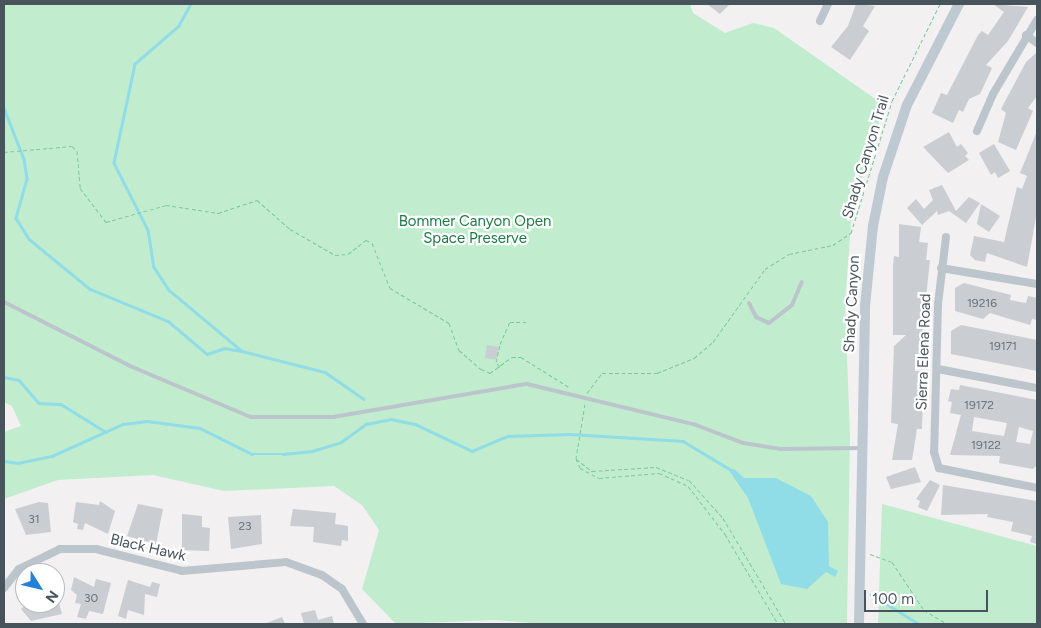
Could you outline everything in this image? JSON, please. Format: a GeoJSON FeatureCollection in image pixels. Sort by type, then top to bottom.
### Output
{"type":"FeatureCollection","features":[{"type":"Feature","properties":{"kind":"main road","name":"Shady Canyon"},"geometry":{"type":"LineString","coordinates":[[859,624],[866,278],[878,200],[907,105],[959,4]]}},
{"type":"Feature","properties":{"kind":"street"},"geometry":{"type":"LineString","coordinates":[[820,22],[828,4]]}},
{"type":"Feature","properties":{"kind":"street"},"geometry":{"type":"LineString","coordinates":[[977,131],[1026,35],[1037,20]]}},
{"type":"Feature","properties":{"kind":"street"},"geometry":{"type":"LineString","coordinates":[[1026,35],[1037,43]]}},
{"type":"Feature","properties":{"kind":"street","name":"Sierra Elena Road"},"geometry":{"type":"LineString","coordinates":[[946,237],[941,268],[934,452],[939,468],[1037,488]]}},
{"type":"Feature","properties":{"kind":"street"},"geometry":{"type":"LineString","coordinates":[[941,268],[1037,283]]}},
{"type":"Feature","properties":{"kind":"street"},"geometry":{"type":"LineString","coordinates":[[938,369],[1037,388]]}},
{"type":"Feature","properties":{"kind":"street","name":"Black Hawk"},"geometry":{"type":"LineString","coordinates":[[4,588],[19,569],[60,549],[96,549],[182,571],[286,562],[322,575],[342,589],[363,624]]}},
{"type":"Feature","properties":{"kind":"lane"},"geometry":{"type":"LineString","coordinates":[[749,303],[756,317],[769,323],[780,319],[802,282]]}},
{"type":"Feature","properties":{"kind":"lane"},"geometry":{"type":"LineString","coordinates":[[4,302],[130,366],[251,417],[292,420],[333,417],[527,384],[696,425],[743,443],[779,449],[862,448]]}},
{"type":"Feature","properties":{"kind":"path","name":"Shady Canyon Trail"},"geometry":{"type":"LineString","coordinates":[[500,368],[512,357],[521,357],[541,374],[587,393],[602,373],[657,373],[694,358],[713,342],[765,269],[789,254],[846,238],[858,221],[892,101],[940,4]]}},
{"type":"Feature","properties":{"kind":"path"},"geometry":{"type":"LineString","coordinates":[[4,152],[72,146],[77,151],[80,188],[96,215],[106,222],[128,218],[174,204],[218,213],[257,200],[290,229],[335,255],[348,254],[366,240],[372,243],[390,288],[449,322],[459,350],[481,369],[490,373],[500,368],[496,362],[500,344],[510,322],[526,322]]}},
{"type":"Feature","properties":{"kind":"path"},"geometry":{"type":"LineString","coordinates":[[582,416],[576,458],[580,468],[594,477],[654,473],[688,486],[725,534],[778,624]]}},
{"type":"Feature","properties":{"kind":"path"},"geometry":{"type":"LineString","coordinates":[[576,458],[592,472],[656,467],[689,480],[723,518],[786,624]]}},
{"type":"Feature","properties":{"kind":"path"},"geometry":{"type":"LineString","coordinates":[[860,556],[882,555],[892,562],[924,610],[947,624]]}},
{"type":"Feature","properties":{"kind":"green space","name":"Bommer Canyon Open Space Preserve"},"geometry":{"type":"Polygon","coordinates":[[[4,4],[690,4],[693,13],[725,33],[753,23],[774,28],[884,105],[852,211],[845,303],[850,436],[847,624],[543,624],[495,620],[396,624],[362,589],[379,530],[362,505],[334,486],[224,491],[153,475],[58,480],[4,499],[4,432],[21,426],[12,406],[4,402],[4,4]]]}},
{"type":"Feature","properties":{"kind":"green space"},"geometry":{"type":"Polygon","coordinates":[[[882,504],[1037,546],[1037,624],[878,624],[882,504]]]}},
{"type":"Feature","properties":{"kind":"water"},"geometry":{"type":"Polygon","coordinates":[[[734,469],[744,478],[776,478],[811,496],[828,522],[829,566],[838,571],[835,577],[826,572],[807,589],[781,584],[748,498],[730,472],[734,469]]]}},
{"type":"Feature","properties":{"kind":"building"},"geometry":{"type":"Polygon","coordinates":[[[707,4],[730,4],[720,14],[707,4]]]}},
{"type":"Feature","properties":{"kind":"building"},"geometry":{"type":"Polygon","coordinates":[[[856,4],[875,6],[863,26],[869,31],[850,60],[831,47],[848,26],[856,4]]]}},
{"type":"Feature","properties":{"kind":"building"},"geometry":{"type":"Polygon","coordinates":[[[993,4],[1028,7],[1008,41],[986,65],[992,68],[980,94],[969,99],[963,112],[959,110],[953,123],[932,113],[941,93],[947,95],[978,35],[982,31],[988,35],[1004,12],[993,4]]]}},
{"type":"Feature","properties":{"kind":"building"},"geometry":{"type":"Polygon","coordinates":[[[1037,52],[1037,96],[1028,108],[1033,111],[1016,150],[998,142],[1006,113],[1001,109],[1026,62],[1037,52]]]}},
{"type":"Feature","properties":{"kind":"building"},"geometry":{"type":"Polygon","coordinates":[[[1037,131],[1037,212],[1027,267],[987,253],[985,262],[975,260],[970,255],[974,236],[1004,242],[1017,187],[1022,189],[1027,176],[1020,173],[1037,131]]]}},
{"type":"Feature","properties":{"kind":"building"},"geometry":{"type":"Polygon","coordinates":[[[949,132],[957,147],[961,144],[968,153],[965,156],[969,160],[948,173],[923,147],[949,132]]]}},
{"type":"Feature","properties":{"kind":"building"},"geometry":{"type":"Polygon","coordinates":[[[994,144],[1010,171],[998,178],[995,172],[991,175],[979,153],[994,144]]]}},
{"type":"Feature","properties":{"kind":"building"},"geometry":{"type":"Polygon","coordinates":[[[942,185],[956,211],[969,197],[980,203],[966,223],[949,211],[938,215],[937,211],[922,225],[907,208],[916,199],[924,209],[933,200],[929,190],[942,185]]]}},
{"type":"Feature","properties":{"kind":"building"},"geometry":{"type":"Polygon","coordinates":[[[981,204],[1000,216],[989,232],[977,224],[981,204]]]}},
{"type":"Feature","properties":{"kind":"building"},"geometry":{"type":"Polygon","coordinates":[[[899,224],[921,227],[919,242],[928,243],[926,260],[930,260],[920,354],[915,354],[915,371],[924,371],[922,429],[917,429],[912,460],[892,460],[898,424],[891,423],[894,346],[906,335],[893,335],[893,266],[894,256],[899,257],[899,224]]]}},
{"type":"Feature","properties":{"kind":"building"},"geometry":{"type":"Polygon","coordinates":[[[964,283],[1011,295],[1010,300],[1026,303],[1028,296],[1037,298],[1037,320],[1032,319],[1030,325],[990,313],[983,319],[955,311],[955,288],[964,283]]]}},
{"type":"Feature","properties":{"kind":"building"},"geometry":{"type":"Polygon","coordinates":[[[961,325],[1037,340],[1037,371],[951,354],[951,331],[961,325]]]}},
{"type":"Feature","properties":{"kind":"building"},"geometry":{"type":"Polygon","coordinates":[[[487,345],[499,347],[497,360],[485,358],[487,345]]]}},
{"type":"Feature","properties":{"kind":"building"},"geometry":{"type":"Polygon","coordinates":[[[960,385],[1037,400],[1037,465],[1033,469],[999,463],[1000,456],[950,455],[961,415],[950,413],[952,402],[948,401],[951,389],[959,390],[960,385]],[[974,417],[972,431],[1004,436],[1007,423],[974,417]],[[1019,427],[1016,442],[1030,444],[1033,431],[1019,427]]]}},
{"type":"Feature","properties":{"kind":"building"},"geometry":{"type":"Polygon","coordinates":[[[915,467],[921,482],[891,489],[886,477],[915,467]]]}},
{"type":"Feature","properties":{"kind":"building"},"geometry":{"type":"Polygon","coordinates":[[[930,480],[940,485],[927,511],[918,507],[920,501],[916,499],[930,480]]]}},
{"type":"Feature","properties":{"kind":"building"},"geometry":{"type":"Polygon","coordinates":[[[943,485],[1037,501],[1037,544],[1030,542],[1032,536],[1011,531],[1013,522],[987,517],[988,514],[941,515],[943,485]]]}},
{"type":"Feature","properties":{"kind":"building"},"geometry":{"type":"Polygon","coordinates":[[[100,501],[115,511],[108,534],[85,523],[83,530],[77,529],[78,524],[73,522],[76,502],[99,505],[100,501]]]}},
{"type":"Feature","properties":{"kind":"building"},"geometry":{"type":"Polygon","coordinates":[[[39,502],[48,503],[51,532],[26,535],[15,509],[39,502]]]}},
{"type":"Feature","properties":{"kind":"building"},"geometry":{"type":"Polygon","coordinates":[[[138,504],[163,509],[156,544],[127,536],[138,504]]]}},
{"type":"Feature","properties":{"kind":"building"},"geometry":{"type":"Polygon","coordinates":[[[293,509],[336,513],[335,524],[348,526],[348,541],[342,540],[341,546],[313,542],[314,527],[290,526],[293,509]]]}},
{"type":"Feature","properties":{"kind":"building"},"geometry":{"type":"Polygon","coordinates":[[[182,514],[202,516],[202,527],[210,528],[209,551],[182,550],[182,514]]]}},
{"type":"Feature","properties":{"kind":"building"},"geometry":{"type":"Polygon","coordinates":[[[261,515],[262,544],[231,549],[228,517],[261,515]]]}},
{"type":"Feature","properties":{"kind":"building"},"geometry":{"type":"Polygon","coordinates":[[[74,577],[94,587],[96,579],[111,583],[103,614],[89,611],[86,619],[77,617],[81,604],[75,603],[77,595],[71,590],[74,577]]]}},
{"type":"Feature","properties":{"kind":"building"},"geometry":{"type":"Polygon","coordinates":[[[128,580],[150,587],[152,582],[160,584],[157,597],[145,594],[144,615],[128,610],[126,619],[118,616],[128,580]]]}},
{"type":"Feature","properties":{"kind":"building"},"geometry":{"type":"Polygon","coordinates":[[[315,610],[318,620],[332,616],[334,624],[304,624],[301,613],[315,610]]]}},
{"type":"Feature","properties":{"kind":"building"},"geometry":{"type":"Polygon","coordinates":[[[24,613],[62,614],[31,621],[24,613]]]}},
{"type":"Feature","properties":{"kind":"building"},"geometry":{"type":"Polygon","coordinates":[[[282,617],[285,624],[264,624],[282,617]]]}},
{"type":"Feature","properties":{"kind":"waterway"},"geometry":{"type":"LineString","coordinates":[[191,4],[179,26],[135,64],[114,163],[148,230],[154,267],[169,290],[242,351],[325,372],[364,399]]}},
{"type":"Feature","properties":{"kind":"waterway"},"geometry":{"type":"LineString","coordinates":[[4,108],[24,159],[27,179],[16,218],[29,239],[90,289],[168,321],[207,354],[224,348],[241,351]]}},
{"type":"Feature","properties":{"kind":"waterway"},"geometry":{"type":"LineString","coordinates":[[4,377],[19,380],[39,403],[61,404],[106,432]]}},
{"type":"Feature","properties":{"kind":"waterway"},"geometry":{"type":"LineString","coordinates":[[4,461],[18,463],[52,456],[123,424],[147,421],[200,428],[252,454],[283,454],[312,451],[341,442],[366,424],[391,419],[415,424],[472,451],[508,436],[570,434],[683,441],[733,471]]}},
{"type":"Feature","properties":{"kind":"waterway"},"geometry":{"type":"LineString","coordinates":[[871,594],[919,624]]}}]}
